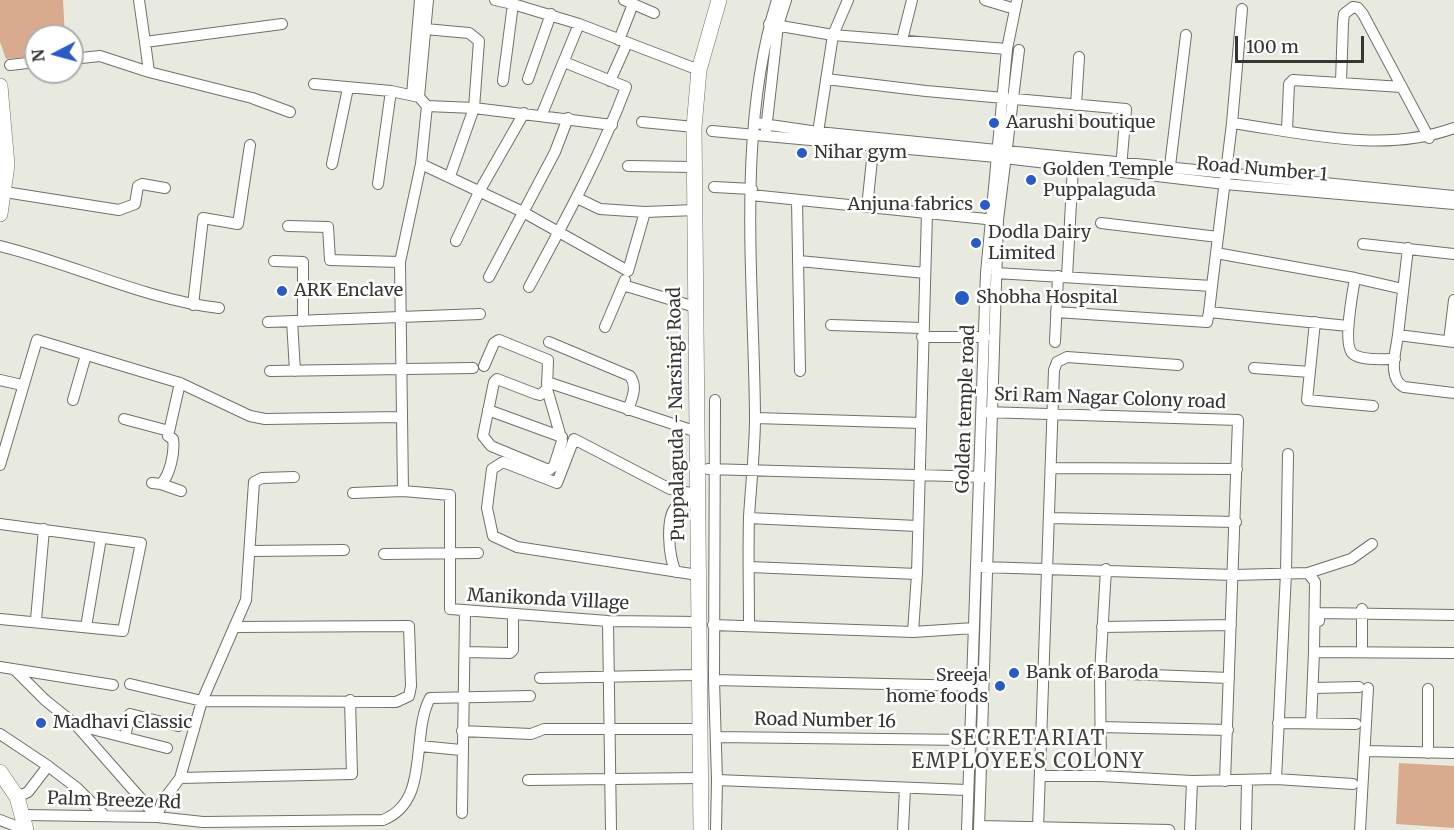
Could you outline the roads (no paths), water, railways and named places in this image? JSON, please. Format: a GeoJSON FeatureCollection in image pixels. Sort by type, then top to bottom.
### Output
{"type":"FeatureCollection","features":[{"type":"Feature","properties":{"kind":"street"},"geometry":{"type":"LineString","coordinates":[[139,0],[149,72]]}},
{"type":"Feature","properties":{"kind":"street"},"geometry":{"type":"LineString","coordinates":[[415,96],[420,0]]}},
{"type":"Feature","properties":{"kind":"street"},"geometry":{"type":"LineString","coordinates":[[415,96],[428,0]]}},
{"type":"Feature","properties":{"kind":"street"},"geometry":{"type":"LineString","coordinates":[[495,0],[513,2],[551,14],[699,70]]}},
{"type":"Feature","properties":{"kind":"street","name":"Puppalaguda - Narsingi Road"},"geometry":{"type":"LineString","coordinates":[[701,830],[699,675],[706,624],[698,575],[692,495],[696,469],[697,432],[693,167],[699,70],[719,0]]}},
{"type":"Feature","properties":{"kind":"street"},"geometry":{"type":"LineString","coordinates":[[749,626],[749,518],[755,418],[751,192],[777,0]]}},
{"type":"Feature","properties":{"kind":"street"},"geometry":{"type":"LineString","coordinates":[[774,25],[786,0]]}},
{"type":"Feature","properties":{"kind":"street"},"geometry":{"type":"LineString","coordinates":[[817,137],[833,35],[848,0]]}},
{"type":"Feature","properties":{"kind":"street"},"geometry":{"type":"LineString","coordinates":[[902,40],[912,0]]}},
{"type":"Feature","properties":{"kind":"street"},"geometry":{"type":"LineString","coordinates":[[985,0],[1016,4]]}},
{"type":"Feature","properties":{"kind":"street"},"geometry":{"type":"LineString","coordinates":[[503,81],[513,2]]}},
{"type":"Feature","properties":{"kind":"street"},"geometry":{"type":"LineString","coordinates":[[610,81],[623,41],[628,2],[654,13]]}},
{"type":"Feature","properties":{"kind":"street","name":"Golden temple road"},"geometry":{"type":"LineString","coordinates":[[979,828],[982,567],[994,220],[1016,4]]}},
{"type":"Feature","properties":{"kind":"street"},"geometry":{"type":"LineString","coordinates":[[1341,82],[1344,14],[1353,7],[1358,8],[1363,14],[1429,138]]}},
{"type":"Feature","properties":{"kind":"street"},"geometry":{"type":"LineString","coordinates":[[1056,312],[1207,322],[1226,179],[1242,9]]}},
{"type":"Feature","properties":{"kind":"street"},"geometry":{"type":"LineString","coordinates":[[528,79],[551,14]]}},
{"type":"Feature","properties":{"kind":"street"},"geometry":{"type":"LineString","coordinates":[[450,176],[474,108],[479,41],[475,35],[477,23]]}},
{"type":"Feature","properties":{"kind":"street"},"geometry":{"type":"LineString","coordinates":[[145,42],[282,24]]}},
{"type":"Feature","properties":{"kind":"street"},"geometry":{"type":"LineString","coordinates":[[542,114],[579,24]]}},
{"type":"Feature","properties":{"kind":"street"},"geometry":{"type":"LineString","coordinates":[[774,25],[833,35],[1013,49]]}},
{"type":"Feature","properties":{"kind":"street"},"geometry":{"type":"LineString","coordinates":[[425,29],[475,35]]}},
{"type":"Feature","properties":{"kind":"street"},"geometry":{"type":"LineString","coordinates":[[1169,173],[1186,35]]}},
{"type":"Feature","properties":{"kind":"street"},"geometry":{"type":"LineString","coordinates":[[84,58],[100,56],[149,72],[252,98],[290,112]]}},
{"type":"Feature","properties":{"kind":"street"},"geometry":{"type":"LineString","coordinates":[[1076,105],[1079,57]]}},
{"type":"Feature","properties":{"kind":"street"},"geometry":{"type":"LineString","coordinates":[[529,287],[577,198],[612,125],[626,87],[564,62]]}},
{"type":"Feature","properties":{"kind":"street"},"geometry":{"type":"LineString","coordinates":[[10,65],[24,64]]}},
{"type":"Feature","properties":{"kind":"street"},"geometry":{"type":"LineString","coordinates":[[1287,130],[1291,81],[1297,78],[1402,87]]}},
{"type":"Feature","properties":{"kind":"street"},"geometry":{"type":"LineString","coordinates":[[826,79],[1007,99],[1126,109],[1121,167]]}},
{"type":"Feature","properties":{"kind":"street"},"geometry":{"type":"LineString","coordinates":[[314,84],[391,91],[415,96],[427,106],[542,114],[612,125]]}},
{"type":"Feature","properties":{"kind":"street"},"geometry":{"type":"LineString","coordinates":[[0,86],[5,192],[0,214]]}},
{"type":"Feature","properties":{"kind":"street"},"geometry":{"type":"LineString","coordinates":[[332,164],[348,88]]}},
{"type":"Feature","properties":{"kind":"street"},"geometry":{"type":"LineString","coordinates":[[378,184],[391,91]]}},
{"type":"Feature","properties":{"kind":"street"},"geometry":{"type":"LineString","coordinates":[[353,493],[403,491],[400,417],[400,262],[421,164],[427,106]]}},
{"type":"Feature","properties":{"kind":"street"},"geometry":{"type":"LineString","coordinates":[[456,241],[480,190],[524,113]]}},
{"type":"Feature","properties":{"kind":"street"},"geometry":{"type":"LineString","coordinates":[[489,277],[555,152],[568,118]]}},
{"type":"Feature","properties":{"kind":"street"},"geometry":{"type":"LineString","coordinates":[[642,122],[694,127]]}},
{"type":"Feature","properties":{"kind":"street"},"geometry":{"type":"LineString","coordinates":[[1232,123],[1375,142],[1429,138],[1454,128]]}},
{"type":"Feature","properties":{"kind":"street"},"geometry":{"type":"LineString","coordinates":[[712,130],[761,130],[1001,154]]}},
{"type":"Feature","properties":{"kind":"street"},"geometry":{"type":"LineString","coordinates":[[867,207],[874,142]]}},
{"type":"Feature","properties":{"kind":"street"},"geometry":{"type":"LineString","coordinates":[[193,304],[203,218],[238,224],[250,144]]}},
{"type":"Feature","properties":{"kind":"street","name":"Road Number 1"},"geometry":{"type":"LineString","coordinates":[[1001,154],[1073,166],[1121,167]]}},
{"type":"Feature","properties":{"kind":"street","name":"Road Number 1"},"geometry":{"type":"LineString","coordinates":[[1001,154],[1454,204]]}},
{"type":"Feature","properties":{"kind":"street"},"geometry":{"type":"LineString","coordinates":[[421,164],[523,212],[628,272]]}},
{"type":"Feature","properties":{"kind":"street"},"geometry":{"type":"LineString","coordinates":[[628,166],[693,167]]}},
{"type":"Feature","properties":{"kind":"street"},"geometry":{"type":"LineString","coordinates":[[1055,342],[1056,312],[1073,166]]}},
{"type":"Feature","properties":{"kind":"street","name":"Road Number 1"},"geometry":{"type":"LineString","coordinates":[[1226,179],[1454,196]]}},
{"type":"Feature","properties":{"kind":"street"},"geometry":{"type":"LineString","coordinates":[[5,192],[119,210],[135,204],[138,186],[142,184],[165,188]]}},
{"type":"Feature","properties":{"kind":"street"},"geometry":{"type":"LineString","coordinates":[[714,187],[797,200],[994,220]]}},
{"type":"Feature","properties":{"kind":"street"},"geometry":{"type":"LineString","coordinates":[[577,198],[600,209],[645,212],[695,210]]}},
{"type":"Feature","properties":{"kind":"street"},"geometry":{"type":"LineString","coordinates":[[797,200],[800,371]]}},
{"type":"Feature","properties":{"kind":"street"},"geometry":{"type":"LineString","coordinates":[[605,327],[628,272],[645,212]]}},
{"type":"Feature","properties":{"kind":"street"},"geometry":{"type":"LineString","coordinates":[[913,632],[917,574],[927,213]]}},
{"type":"Feature","properties":{"kind":"street","name":"Golden temple road"},"geometry":{"type":"LineString","coordinates":[[989,348],[996,273],[994,220]]}},
{"type":"Feature","properties":{"kind":"street"},"geometry":{"type":"LineString","coordinates":[[1101,224],[1218,237]]}},
{"type":"Feature","properties":{"kind":"street"},"geometry":{"type":"LineString","coordinates":[[288,226],[328,227],[330,260],[400,262]]}},
{"type":"Feature","properties":{"kind":"street"},"geometry":{"type":"LineString","coordinates":[[1363,244],[1454,254]]}},
{"type":"Feature","properties":{"kind":"street"},"geometry":{"type":"LineString","coordinates":[[0,246],[44,257],[158,297],[219,308]]}},
{"type":"Feature","properties":{"kind":"street"},"geometry":{"type":"LineString","coordinates":[[1408,248],[1394,375],[1398,384],[1454,393]]}},
{"type":"Feature","properties":{"kind":"street"},"geometry":{"type":"LineString","coordinates":[[1216,253],[1403,289]]}},
{"type":"Feature","properties":{"kind":"street"},"geometry":{"type":"LineString","coordinates":[[274,261],[303,262],[294,371]]}},
{"type":"Feature","properties":{"kind":"street"},"geometry":{"type":"LineString","coordinates":[[799,261],[925,273]]}},
{"type":"Feature","properties":{"kind":"street"},"geometry":{"type":"LineString","coordinates":[[996,273],[1212,286]]}},
{"type":"Feature","properties":{"kind":"street"},"geometry":{"type":"LineString","coordinates":[[1355,278],[1348,326],[1348,349],[1361,357],[1395,359]]}},
{"type":"Feature","properties":{"kind":"street"},"geometry":{"type":"LineString","coordinates":[[623,285],[695,307]]}},
{"type":"Feature","properties":{"kind":"street"},"geometry":{"type":"LineString","coordinates":[[1398,335],[1451,342],[1454,300]]}},
{"type":"Feature","properties":{"kind":"street"},"geometry":{"type":"LineString","coordinates":[[1209,312],[1348,326]]}},
{"type":"Feature","properties":{"kind":"street"},"geometry":{"type":"LineString","coordinates":[[268,322],[480,314]]}},
{"type":"Feature","properties":{"kind":"street"},"geometry":{"type":"LineString","coordinates":[[1315,322],[1308,401],[1373,406]]}},
{"type":"Feature","properties":{"kind":"street"},"geometry":{"type":"LineString","coordinates":[[831,325],[922,332],[989,348]]}},
{"type":"Feature","properties":{"kind":"street"},"geometry":{"type":"LineString","coordinates":[[0,465],[37,340],[180,383],[250,416],[265,419],[400,417]]}},
{"type":"Feature","properties":{"kind":"street"},"geometry":{"type":"LineString","coordinates":[[270,371],[479,367],[494,343],[501,340],[545,357],[549,364],[547,385],[562,437],[556,462],[549,470],[486,444],[483,436],[494,381],[497,379],[536,394],[540,394],[547,385]]}},
{"type":"Feature","properties":{"kind":"street"},"geometry":{"type":"LineString","coordinates":[[549,342],[630,376],[634,381],[634,393],[628,410]]}},
{"type":"Feature","properties":{"kind":"street"},"geometry":{"type":"LineString","coordinates":[[74,400],[86,355]]}},
{"type":"Feature","properties":{"kind":"street"},"geometry":{"type":"LineString","coordinates":[[1038,828],[1054,370],[1061,358],[1178,365]]}},
{"type":"Feature","properties":{"kind":"street"},"geometry":{"type":"LineString","coordinates":[[1254,368],[1310,372]]}},
{"type":"Feature","properties":{"kind":"street"},"geometry":{"type":"LineString","coordinates":[[0,380],[22,385]]}},
{"type":"Feature","properties":{"kind":"street"},"geometry":{"type":"LineString","coordinates":[[180,383],[168,436],[173,440],[174,448],[165,480],[157,484],[180,491]]}},
{"type":"Feature","properties":{"kind":"street"},"geometry":{"type":"LineString","coordinates":[[547,385],[697,432]]}},
{"type":"Feature","properties":{"kind":"street"},"geometry":{"type":"LineString","coordinates":[[715,400],[706,624],[714,681],[716,830]]}},
{"type":"Feature","properties":{"kind":"street"},"geometry":{"type":"LineString","coordinates":[[488,410],[562,437]]}},
{"type":"Feature","properties":{"kind":"street","name":"Sri Ram Nagar Colony road"},"geometry":{"type":"LineString","coordinates":[[987,413],[1238,420],[1237,469]]}},
{"type":"Feature","properties":{"kind":"street"},"geometry":{"type":"LineString","coordinates":[[755,418],[921,423]]}},
{"type":"Feature","properties":{"kind":"street"},"geometry":{"type":"LineString","coordinates":[[124,419],[169,431]]}},
{"type":"Feature","properties":{"kind":"street"},"geometry":{"type":"LineString","coordinates":[[670,489],[574,439],[557,483],[503,462],[492,469],[487,508],[493,536],[517,547],[698,575]]}},
{"type":"Feature","properties":{"kind":"street"},"geometry":{"type":"LineString","coordinates":[[1276,779],[1286,573],[1288,454]]}},
{"type":"Feature","properties":{"kind":"street"},"geometry":{"type":"LineString","coordinates":[[1051,468],[1237,469],[1225,781]]}},
{"type":"Feature","properties":{"kind":"street"},"geometry":{"type":"LineString","coordinates":[[696,469],[985,477]]}},
{"type":"Feature","properties":{"kind":"street"},"geometry":{"type":"LineString","coordinates":[[157,817],[162,802],[180,778],[202,701],[246,600],[254,482],[262,478],[294,477]]}},
{"type":"Feature","properties":{"kind":"street","name":"Manikonda Village"},"geometry":{"type":"LineString","coordinates":[[403,491],[450,495],[449,607],[455,611],[608,621],[913,632],[974,628]]}},
{"type":"Feature","properties":{"kind":"street"},"geometry":{"type":"LineString","coordinates":[[676,572],[669,553],[674,510],[692,495]]}},
{"type":"Feature","properties":{"kind":"street"},"geometry":{"type":"LineString","coordinates":[[749,518],[917,526]]}},
{"type":"Feature","properties":{"kind":"street"},"geometry":{"type":"LineString","coordinates":[[1049,518],[1236,522]]}},
{"type":"Feature","properties":{"kind":"street"},"geometry":{"type":"LineString","coordinates":[[0,524],[141,543],[123,631],[36,620],[0,619]]}},
{"type":"Feature","properties":{"kind":"street"},"geometry":{"type":"LineString","coordinates":[[36,620],[44,529]]}},
{"type":"Feature","properties":{"kind":"street"},"geometry":{"type":"LineString","coordinates":[[86,627],[101,538]]}},
{"type":"Feature","properties":{"kind":"street"},"geometry":{"type":"LineString","coordinates":[[982,567],[1047,567],[1234,575],[1308,573],[1351,559],[1372,544]]}},
{"type":"Feature","properties":{"kind":"street"},"geometry":{"type":"LineString","coordinates":[[251,550],[344,550]]}},
{"type":"Feature","properties":{"kind":"street"},"geometry":{"type":"LineString","coordinates":[[384,554],[478,553]]}},
{"type":"Feature","properties":{"kind":"street"},"geometry":{"type":"LineString","coordinates":[[750,567],[917,574]]}},
{"type":"Feature","properties":{"kind":"street","name":"Golden temple road"},"geometry":{"type":"LineString","coordinates":[[967,830],[966,790],[974,628],[982,567]]}},
{"type":"Feature","properties":{"kind":"street"},"geometry":{"type":"LineString","coordinates":[[1101,776],[1100,674],[1106,569]]}},
{"type":"Feature","properties":{"kind":"street"},"geometry":{"type":"LineString","coordinates":[[1308,573],[1315,582],[1319,643],[1322,647],[1454,651]]}},
{"type":"Feature","properties":{"kind":"street"},"geometry":{"type":"LineString","coordinates":[[1318,610],[1454,615]]}},
{"type":"Feature","properties":{"kind":"street"},"geometry":{"type":"LineString","coordinates":[[1311,723],[1318,610]]}},
{"type":"Feature","properties":{"kind":"street"},"geometry":{"type":"LineString","coordinates":[[1406,612],[1454,610]]}},
{"type":"Feature","properties":{"kind":"street"},"geometry":{"type":"LineString","coordinates":[[1362,611],[1362,648]]}},
{"type":"Feature","properties":{"kind":"street"},"geometry":{"type":"LineString","coordinates":[[462,813],[461,750],[465,612]]}},
{"type":"Feature","properties":{"kind":"street"},"geometry":{"type":"LineString","coordinates":[[465,652],[510,653],[513,650],[513,615]]}},
{"type":"Feature","properties":{"kind":"street"},"geometry":{"type":"LineString","coordinates":[[608,621],[611,830]]}},
{"type":"Feature","properties":{"kind":"street"},"geometry":{"type":"LineString","coordinates":[[130,684],[202,701],[396,702],[409,696],[411,686],[409,626],[234,627]]}},
{"type":"Feature","properties":{"kind":"street"},"geometry":{"type":"LineString","coordinates":[[1102,627],[1231,626]]}},
{"type":"Feature","properties":{"kind":"street"},"geometry":{"type":"LineString","coordinates":[[1314,652],[1454,651]]}},
{"type":"Feature","properties":{"kind":"street"},"geometry":{"type":"LineString","coordinates":[[0,667],[113,685]]}},
{"type":"Feature","properties":{"kind":"street"},"geometry":{"type":"LineString","coordinates":[[15,670],[45,700],[76,725],[157,817]]}},
{"type":"Feature","properties":{"kind":"street"},"geometry":{"type":"LineString","coordinates":[[1100,674],[1229,678]]}},
{"type":"Feature","properties":{"kind":"street"},"geometry":{"type":"LineString","coordinates":[[540,678],[699,675]]}},
{"type":"Feature","properties":{"kind":"street"},"geometry":{"type":"LineString","coordinates":[[714,681],[971,686]]}},
{"type":"Feature","properties":{"kind":"street"},"geometry":{"type":"LineString","coordinates":[[1312,688],[1364,688],[1366,751],[1360,830]]}},
{"type":"Feature","properties":{"kind":"street"},"geometry":{"type":"LineString","coordinates":[[1428,689],[1428,753]]}},
{"type":"Feature","properties":{"kind":"street"},"geometry":{"type":"LineString","coordinates":[[381,825],[399,812],[410,797],[430,698],[530,696]]}},
{"type":"Feature","properties":{"kind":"street"},"geometry":{"type":"LineString","coordinates":[[180,778],[352,774],[350,700]]}},
{"type":"Feature","properties":{"kind":"street"},"geometry":{"type":"LineString","coordinates":[[125,737],[130,714],[178,726]]}},
{"type":"Feature","properties":{"kind":"street"},"geometry":{"type":"LineString","coordinates":[[1278,723],[1356,724]]}},
{"type":"Feature","properties":{"kind":"street"},"geometry":{"type":"LineString","coordinates":[[76,725],[167,748]]}},
{"type":"Feature","properties":{"kind":"street"},"geometry":{"type":"LineString","coordinates":[[1100,727],[1228,730]]}},
{"type":"Feature","properties":{"kind":"street"},"geometry":{"type":"LineString","coordinates":[[462,731],[531,734],[544,729],[699,729]]}},
{"type":"Feature","properties":{"kind":"street"},"geometry":{"type":"LineString","coordinates":[[0,734],[78,788],[105,816]]}},
{"type":"Feature","properties":{"kind":"street","name":"Road Number 16"},"geometry":{"type":"LineString","coordinates":[[716,738],[969,740]]}},
{"type":"Feature","properties":{"kind":"street"},"geometry":{"type":"LineString","coordinates":[[420,746],[461,750]]}},
{"type":"Feature","properties":{"kind":"street"},"geometry":{"type":"LineString","coordinates":[[1366,751],[1454,753]]}},
{"type":"Feature","properties":{"kind":"street"},"geometry":{"type":"LineString","coordinates":[[17,796],[28,792],[48,766]]}},
{"type":"Feature","properties":{"kind":"street"},"geometry":{"type":"LineString","coordinates":[[0,772],[17,796],[25,826],[0,820]]}},
{"type":"Feature","properties":{"kind":"street"},"geometry":{"type":"LineString","coordinates":[[1040,776],[1101,776],[1192,781],[1276,779],[1353,784]]}},
{"type":"Feature","properties":{"kind":"street"},"geometry":{"type":"LineString","coordinates":[[528,780],[700,778]]}},
{"type":"Feature","properties":{"kind":"street"},"geometry":{"type":"LineString","coordinates":[[717,780],[966,790]]}},
{"type":"Feature","properties":{"kind":"street"},"geometry":{"type":"LineString","coordinates":[[1246,830],[1247,780]]}},
{"type":"Feature","properties":{"kind":"street"},"geometry":{"type":"LineString","coordinates":[[1190,830],[1192,781]]}},
{"type":"Feature","properties":{"kind":"street"},"geometry":{"type":"LineString","coordinates":[[903,830],[904,788]]}},
{"type":"Feature","properties":{"kind":"street","name":"Palm Breeze Rd"},"geometry":{"type":"LineString","coordinates":[[25,826],[105,816],[157,817],[204,826],[381,825]]}},
{"type":"Feature","properties":{"kind":"street"},"geometry":{"type":"LineString","coordinates":[[979,828],[1168,830]]}},
{"type":"Feature","properties":{"kind":"place","name":"Aarushi boutique"},"geometry":{"type":"Point","coordinates":[994,123]}},
{"type":"Feature","properties":{"kind":"place","name":"Nihar gym"},"geometry":{"type":"Point","coordinates":[802,153]}},
{"type":"Feature","properties":{"kind":"place","name":"Golden Temple Puppalaguda"},"geometry":{"type":"Point","coordinates":[1031,180]}},
{"type":"Feature","properties":{"kind":"place","name":"Anjuna fabrics"},"geometry":{"type":"Point","coordinates":[985,205]}},
{"type":"Feature","properties":{"kind":"place","name":"Dodla Dairy Limited"},"geometry":{"type":"Point","coordinates":[976,243]}},
{"type":"Feature","properties":{"kind":"place","name":"ARK Enclave"},"geometry":{"type":"Point","coordinates":[282,291]}},
{"type":"Feature","properties":{"kind":"place","name":"Shobha Hospital"},"geometry":{"type":"Point","coordinates":[962,298]}},
{"type":"Feature","properties":{"kind":"place","name":"Bank of Baroda"},"geometry":{"type":"Point","coordinates":[1014,673]}},
{"type":"Feature","properties":{"kind":"place","name":"Sreeja home foods"},"geometry":{"type":"Point","coordinates":[1000,686]}},
{"type":"Feature","properties":{"kind":"place","name":"Madhavi Classic"},"geometry":{"type":"Point","coordinates":[41,723]}},
{"type":"Feature","properties":{"kind":"district","name":"SECRETARIAT EMPLOYEES COLONY"},"geometry":{"type":"Point","coordinates":[1028,750]}}]}
